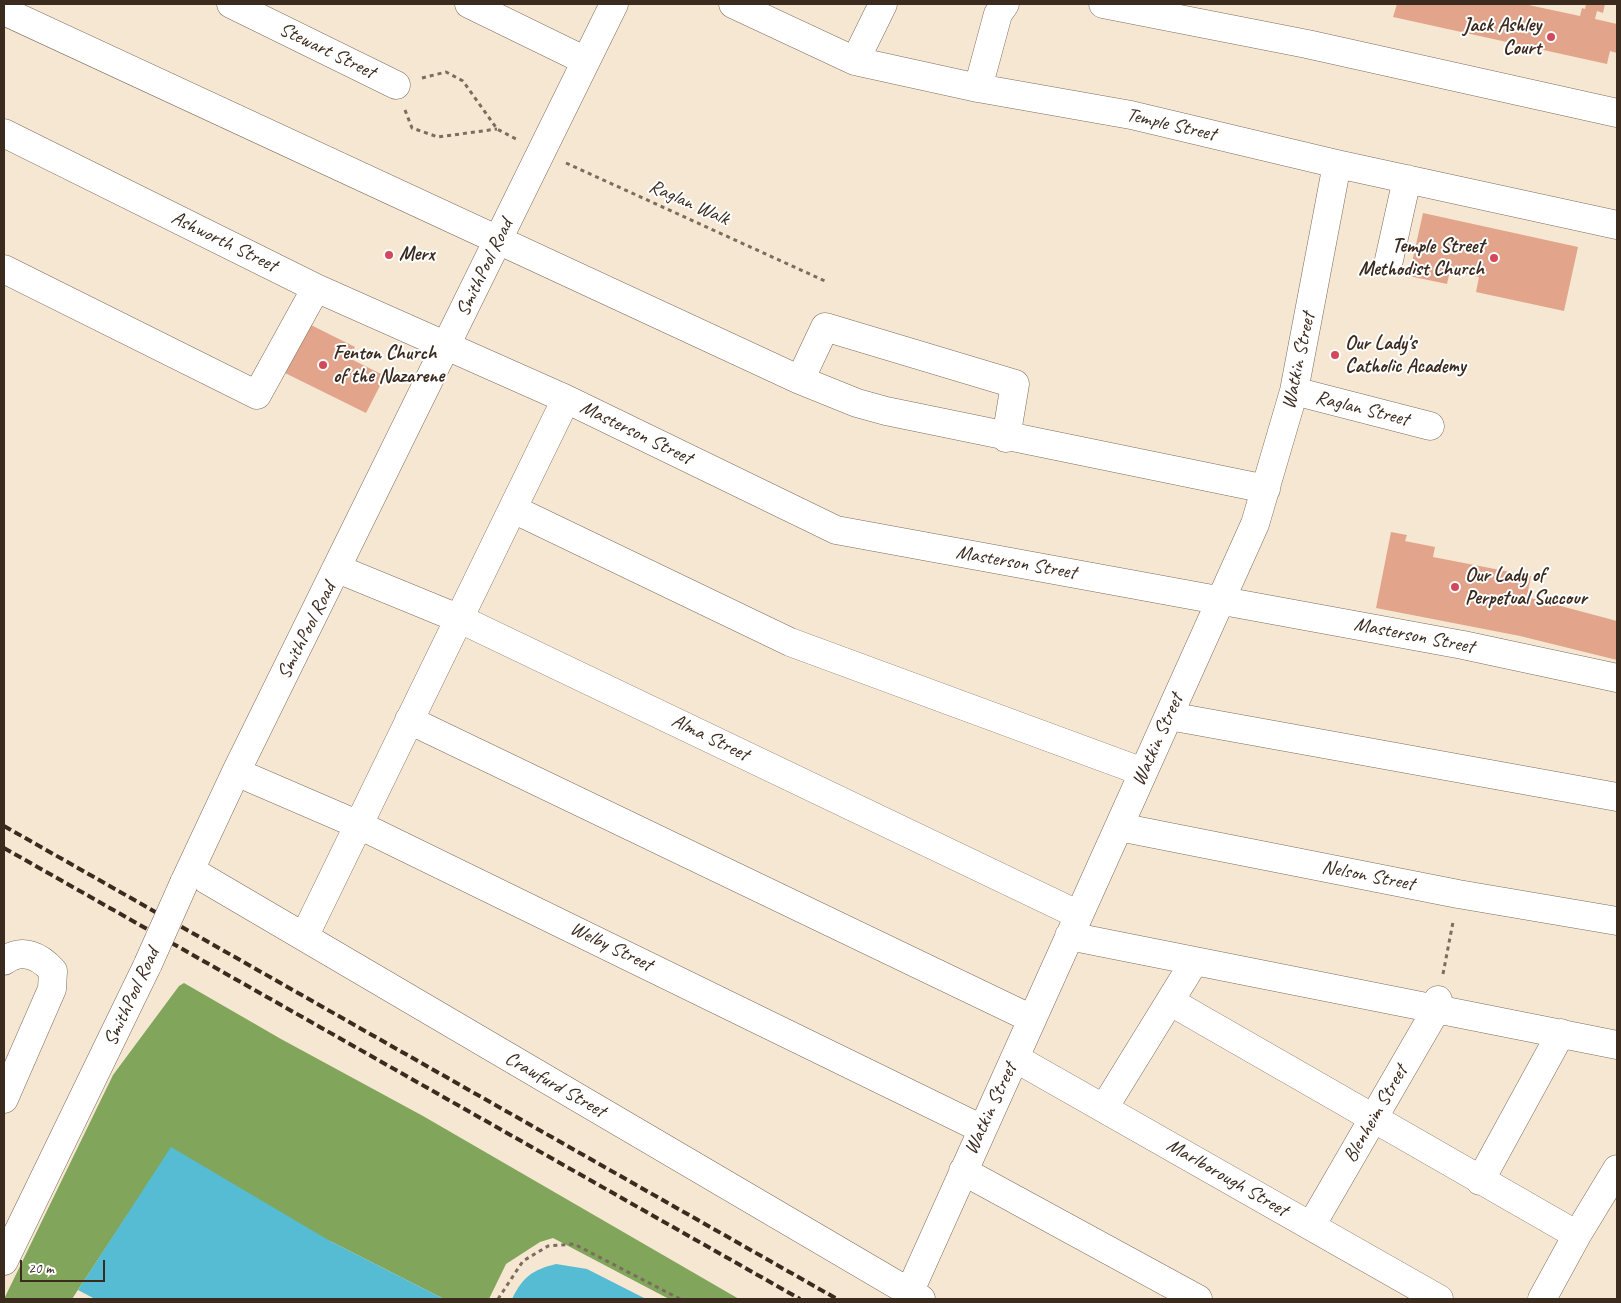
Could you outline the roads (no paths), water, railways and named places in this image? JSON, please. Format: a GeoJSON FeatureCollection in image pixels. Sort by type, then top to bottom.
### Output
{"type":"FeatureCollection","features":[{"type":"Feature","properties":{"kind":"street","name":"Stewart Street"},"geometry":{"type":"LineString","coordinates":[[231,4],[396,85]]}},
{"type":"Feature","properties":{"kind":"street"},"geometry":{"type":"LineString","coordinates":[[469,4],[586,61]]}},
{"type":"Feature","properties":{"kind":"street","name":"SmithPool Road"},"geometry":{"type":"LineString","coordinates":[[5,1253],[148,964],[236,772],[447,347],[614,4]]}},
{"type":"Feature","properties":{"kind":"street","name":"Temple Street"},"geometry":{"type":"LineString","coordinates":[[733,4],[854,61],[978,88],[1131,115],[1337,164],[1617,225]]}},
{"type":"Feature","properties":{"kind":"street"},"geometry":{"type":"LineString","coordinates":[[854,61],[883,4]]}},
{"type":"Feature","properties":{"kind":"street"},"geometry":{"type":"LineString","coordinates":[[978,88],[998,14],[1005,4]]}},
{"type":"Feature","properties":{"kind":"street"},"geometry":{"type":"LineString","coordinates":[[1103,4],[1308,44],[1617,113]]}},
{"type":"Feature","properties":{"kind":"street"},"geometry":{"type":"LineString","coordinates":[[4,11],[800,380],[871,407],[1006,438],[1202,475],[1266,490]]}},
{"type":"Feature","properties":{"kind":"street","name":"Ashworth Street"},"geometry":{"type":"LineString","coordinates":[[4,133],[316,288],[447,347]]}},
{"type":"Feature","properties":{"kind":"street","name":"Watkin Street"},"geometry":{"type":"LineString","coordinates":[[915,1296],[963,1171],[1255,524],[1294,391],[1337,164]]}},
{"type":"Feature","properties":{"kind":"street"},"geometry":{"type":"LineString","coordinates":[[1389,260],[1407,179]]}},
{"type":"Feature","properties":{"kind":"street"},"geometry":{"type":"LineString","coordinates":[[4,269],[257,395],[316,288]]}},
{"type":"Feature","properties":{"kind":"street"},"geometry":{"type":"LineString","coordinates":[[800,380],[825,327],[1015,384],[1006,438]]}},
{"type":"Feature","properties":{"kind":"street","name":"Masterson Street"},"geometry":{"type":"LineString","coordinates":[[447,347],[566,400],[836,530],[1463,645],[1617,678]]}},
{"type":"Feature","properties":{"kind":"street","name":"Raglan Street"},"geometry":{"type":"LineString","coordinates":[[1294,391],[1430,426]]}},
{"type":"Feature","properties":{"kind":"street"},"geometry":{"type":"LineString","coordinates":[[304,937],[566,400]]}},
{"type":"Feature","properties":{"kind":"street"},"geometry":{"type":"LineString","coordinates":[[513,510],[790,642],[1143,772]]}},
{"type":"Feature","properties":{"kind":"street","name":"Alma Street"},"geometry":{"type":"LineString","coordinates":[[338,568],[460,619],[1074,926],[1194,962],[1437,1005],[1617,1045]]}},
{"type":"Feature","properties":{"kind":"street"},"geometry":{"type":"LineString","coordinates":[[1169,716],[1617,797]]}},
{"type":"Feature","properties":{"kind":"street"},"geometry":{"type":"LineString","coordinates":[[409,720],[1032,1019]]}},
{"type":"Feature","properties":{"kind":"street","name":"Welby Street"},"geometry":{"type":"LineString","coordinates":[[236,772],[359,825],[982,1129]]}},
{"type":"Feature","properties":{"kind":"street","name":"Nelson Street"},"geometry":{"type":"LineString","coordinates":[[1119,827],[1458,894],[1617,921]]}},
{"type":"Feature","properties":{"kind":"street","name":"Crawfurd Street"},"geometry":{"type":"LineString","coordinates":[[187,876],[304,937],[915,1296]]}},
{"type":"Feature","properties":{"kind":"street"},"geometry":{"type":"LineString","coordinates":[[4,960],[12,954],[30,954],[45,961],[53,971],[52,989],[4,1099]]}},
{"type":"Feature","properties":{"kind":"street"},"geometry":{"type":"LineString","coordinates":[[1104,1108],[1194,962]]}},
{"type":"Feature","properties":{"kind":"street"},"geometry":{"type":"LineString","coordinates":[[1171,1002],[1577,1236]]}},
{"type":"Feature","properties":{"kind":"street","name":"Blenheim Street"},"geometry":{"type":"LineString","coordinates":[[1311,1226],[1437,1005]]}},
{"type":"Feature","properties":{"kind":"street"},"geometry":{"type":"LineString","coordinates":[[1480,1181],[1561,1033]]}},
{"type":"Feature","properties":{"kind":"street","name":"Marlborough Street"},"geometry":{"type":"LineString","coordinates":[[1015,1058],[1439,1299]]}},
{"type":"Feature","properties":{"kind":"street"},"geometry":{"type":"LineString","coordinates":[[1542,1299],[1617,1169]]}},
{"type":"Feature","properties":{"kind":"street"},"geometry":{"type":"LineString","coordinates":[[963,1171],[1198,1299]]}},
{"type":"Feature","properties":{"kind":"water"},"geometry":{"type":"Polygon","coordinates":[[[171,1147],[330,1241],[444,1299],[95,1299],[78,1290],[171,1147]]]}},
{"type":"Feature","properties":{"kind":"water"},"geometry":{"type":"Polygon","coordinates":[[[556,1264],[587,1269],[646,1299],[512,1299],[524,1280],[534,1272],[556,1264]]]}},
{"type":"Feature","properties":{"kind":"railway"},"geometry":{"type":"LineString","coordinates":[[4,826],[837,1299]]}},
{"type":"Feature","properties":{"kind":"railway"},"geometry":{"type":"LineString","coordinates":[[4,848],[800,1299]]}},
{"type":"Feature","properties":{"kind":"place","name":"Jack Ashley Court"},"geometry":{"type":"Point","coordinates":[1551,37]}},
{"type":"Feature","properties":{"kind":"place","name":"Merx"},"geometry":{"type":"Point","coordinates":[389,255]}},
{"type":"Feature","properties":{"kind":"place","name":"Temple Street Methodist Church"},"geometry":{"type":"Point","coordinates":[1494,258]}},
{"type":"Feature","properties":{"kind":"place","name":"Our Lady's Catholic Academy"},"geometry":{"type":"Point","coordinates":[1335,355]}},
{"type":"Feature","properties":{"kind":"place","name":"Fenton Church of the Nazarene"},"geometry":{"type":"Point","coordinates":[323,365]}},
{"type":"Feature","properties":{"kind":"place","name":"Our Lady of Perpetual Succour"},"geometry":{"type":"Point","coordinates":[1455,587]}}]}
